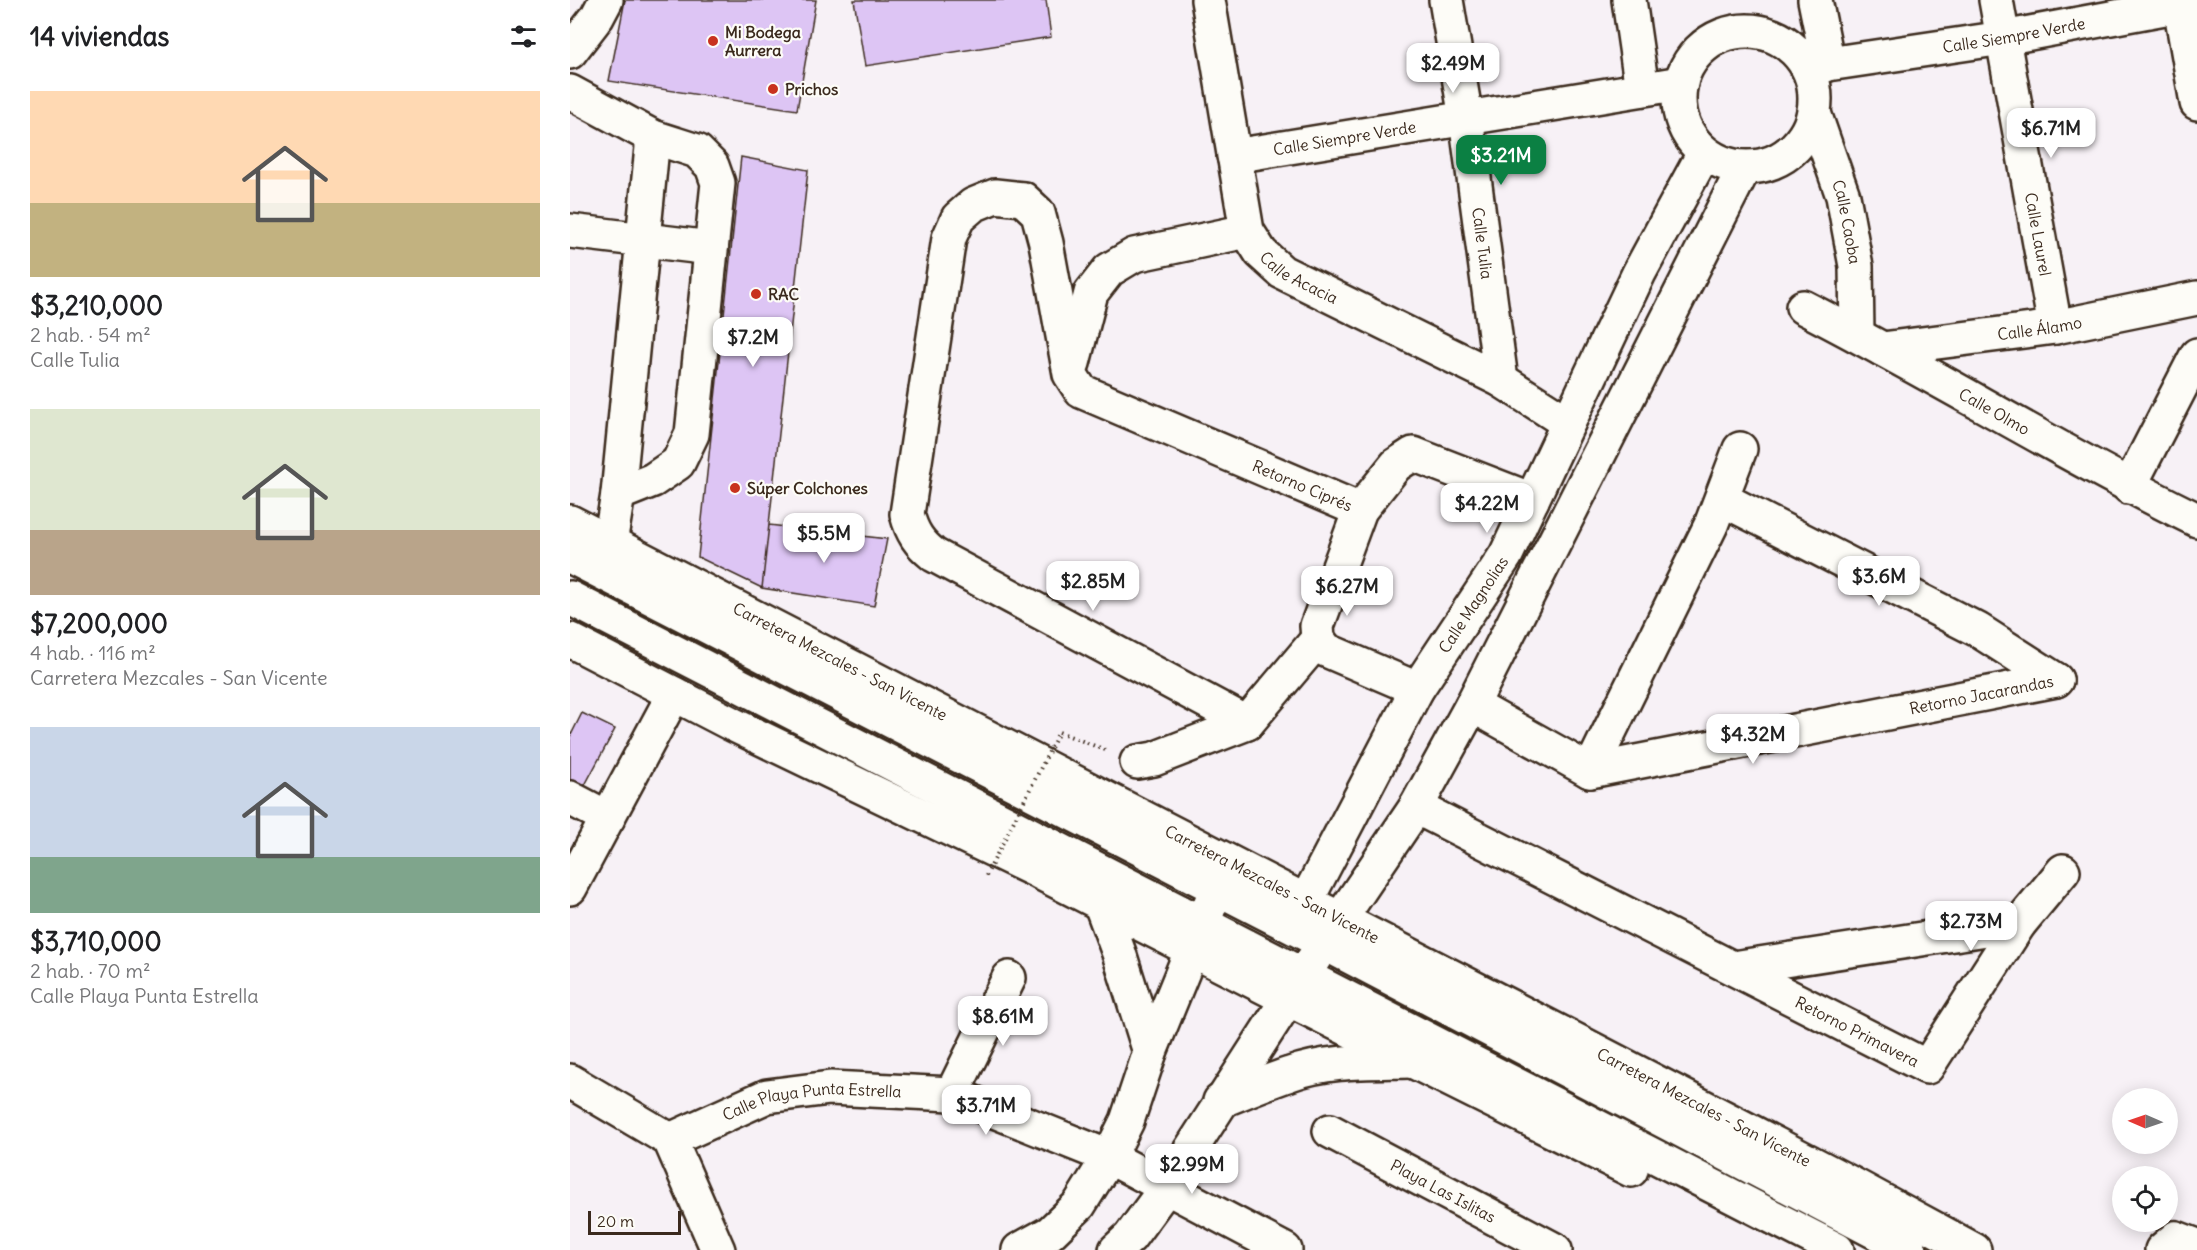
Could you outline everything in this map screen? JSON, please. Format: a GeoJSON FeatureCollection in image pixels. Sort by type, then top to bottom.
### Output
{"type":"FeatureCollection","features":[{"type":"Feature","properties":{"kind":"street"},"geometry":{"type":"LineString","coordinates":[[570,52],[597,17],[606,0]]}},
{"type":"Feature","properties":{"kind":"street","name":"Calle Acacia"},"geometry":{"type":"LineString","coordinates":[[1208,0],[1247,231],[1260,253],[1282,272],[1501,380],[1568,423]]}},
{"type":"Feature","properties":{"kind":"street","name":"Calle Tulia"},"geometry":{"type":"LineString","coordinates":[[1446,0],[1466,118],[1501,380]]}},
{"type":"Feature","properties":{"kind":"street"},"geometry":{"type":"LineString","coordinates":[[1629,0],[1642,89]]}},
{"type":"Feature","properties":{"kind":"street"},"geometry":{"type":"LineString","coordinates":[[1815,0],[1819,68],[1814,113],[1805,136],[1789,154],[1767,165],[1744,168],[1723,164],[1704,153],[1688,133],[1679,108],[1681,83],[1693,57],[1714,39],[1741,31],[1769,34],[1794,48],[1819,68]]}},
{"type":"Feature","properties":{"kind":"street","name":"Calle Laurel"},"geometry":{"type":"LineString","coordinates":[[1996,0],[2055,327]]}},
{"type":"Feature","properties":{"kind":"street"},"geometry":{"type":"LineString","coordinates":[[2185,3],[2197,103]]}},
{"type":"Feature","properties":{"kind":"street","name":"Calle Siempre Verde"},"geometry":{"type":"LineString","coordinates":[[1819,68],[2003,38],[2185,3]]}},
{"type":"Feature","properties":{"kind":"street","name":"Calle Siempre Verde"},"geometry":{"type":"LineString","coordinates":[[1234,156],[1681,83]]}},
{"type":"Feature","properties":{"kind":"street"},"geometry":{"type":"LineString","coordinates":[[570,92],[653,137],[697,151],[712,166],[718,183],[692,434],[678,464],[653,480],[618,494]]}},
{"type":"Feature","properties":{"kind":"street","name":"Calle Caoba"},"geometry":{"type":"LineString","coordinates":[[1814,113],[1843,196],[1870,342]]}},
{"type":"Feature","properties":{"kind":"street"},"geometry":{"type":"LineString","coordinates":[[610,543],[618,494],[653,137]]}},
{"type":"Feature","properties":{"kind":"street","name":"Calle Magnolias"},"geometry":{"type":"LineString","coordinates":[[1300,915],[1417,689],[1506,555],[1639,273],[1704,153]]}},
{"type":"Feature","properties":{"kind":"street"},"geometry":{"type":"LineString","coordinates":[[1116,1250],[1130,1237],[1166,1188],[1220,1101],[1416,807],[1472,705],[1744,168]]}},
{"type":"Feature","properties":{"kind":"street"},"geometry":{"type":"LineString","coordinates":[[1076,382],[1038,213],[1023,199],[995,196],[973,205],[958,218],[950,238],[907,514],[911,530],[921,544],[934,555],[1247,723]]}},
{"type":"Feature","properties":{"kind":"street"},"geometry":{"type":"LineString","coordinates":[[570,231],[711,248]]}},
{"type":"Feature","properties":{"kind":"street"},"geometry":{"type":"LineString","coordinates":[[1076,382],[1090,293],[1109,270],[1134,255],[1247,231]]}},
{"type":"Feature","properties":{"kind":"street","name":"Calle Álamo"},"geometry":{"type":"LineString","coordinates":[[1870,342],[2055,327],[2197,297]]}},
{"type":"Feature","properties":{"kind":"street","name":"Calle Olmo"},"geometry":{"type":"LineString","coordinates":[[1803,307],[2129,487],[2197,520]]}},
{"type":"Feature","properties":{"kind":"street"},"geometry":{"type":"LineString","coordinates":[[2129,487],[2197,355]]}},
{"type":"Feature","properties":{"kind":"street","name":"Retorno Ciprés"},"geometry":{"type":"LineString","coordinates":[[1076,382],[1360,510],[1317,626],[1318,639]]}},
{"type":"Feature","properties":{"kind":"street"},"geometry":{"type":"LineString","coordinates":[[1472,705],[1590,771],[1711,525],[1740,449]]}},
{"type":"Feature","properties":{"kind":"street"},"geometry":{"type":"LineString","coordinates":[[1360,510],[1396,465],[1413,454],[1532,500]]}},
{"type":"Feature","properties":{"kind":"street","name":"Retorno Jacarandas"},"geometry":{"type":"LineString","coordinates":[[1590,771],[2056,680],[1978,630],[1722,499]]}},
{"type":"Feature","properties":{"kind":"street","name":"Carretera Mezcales - San Vicente"},"geometry":{"type":"LineString","coordinates":[[570,522],[1300,915],[1842,1178],[1974,1250]]}},
{"type":"Feature","properties":{"kind":"street"},"geometry":{"type":"LineString","coordinates":[[1506,555],[1539,574]]}},
{"type":"Feature","properties":{"kind":"street","name":"Carretera Mezcales - San Vicente"},"geometry":{"type":"LineString","coordinates":[[571,561],[1217,888],[1300,915]]}},
{"type":"Feature","properties":{"kind":"street"},"geometry":{"type":"LineString","coordinates":[[570,598],[1197,937],[1295,987],[1837,1250]]}},
{"type":"Feature","properties":{"kind":"street"},"geometry":{"type":"LineString","coordinates":[[1137,762],[1154,759],[1247,723],[1318,639],[1326,651],[1417,689]]}},
{"type":"Feature","properties":{"kind":"street"},"geometry":{"type":"LineString","coordinates":[[570,640],[674,694],[1101,903],[1197,937]]}},
{"type":"Feature","properties":{"kind":"street"},"geometry":{"type":"LineString","coordinates":[[570,888],[674,694]]}},
{"type":"Feature","properties":{"kind":"street"},"geometry":{"type":"LineString","coordinates":[[570,798],[608,818]]}},
{"type":"Feature","properties":{"kind":"street","name":"Retorno Primavera"},"geometry":{"type":"LineString","coordinates":[[1416,807],[1927,1067],[2019,924],[2063,872]]}},
{"type":"Feature","properties":{"kind":"street"},"geometry":{"type":"LineString","coordinates":[[1019,1250],[1050,1233],[1079,1204],[1109,1157],[1127,1121],[1150,1052],[1217,888]]}},
{"type":"Feature","properties":{"kind":"street"},"geometry":{"type":"LineString","coordinates":[[1101,903],[1127,975],[1150,1052]]}},
{"type":"Feature","properties":{"kind":"street"},"geometry":{"type":"LineString","coordinates":[[1733,968],[2019,924]]}},
{"type":"Feature","properties":{"kind":"street","name":"Carretera Mezcales - San Vicente"},"geometry":{"type":"LineString","coordinates":[[1332,931],[1910,1250]]}},
{"type":"Feature","properties":{"kind":"street"},"geometry":{"type":"LineString","coordinates":[[952,1094],[1009,978]]}},
{"type":"Feature","properties":{"kind":"street"},"geometry":{"type":"LineString","coordinates":[[1295,987],[1414,1061],[1789,1250]]}},
{"type":"Feature","properties":{"kind":"street"},"geometry":{"type":"LineString","coordinates":[[1220,1101],[1291,1073],[1320,1066],[1346,1062],[1414,1061]]}},
{"type":"Feature","properties":{"kind":"street"},"geometry":{"type":"LineString","coordinates":[[570,1081],[670,1140],[718,1250]]}},
{"type":"Feature","properties":{"kind":"street","name":"Calle Playa Punta Estrella"},"geometry":{"type":"LineString","coordinates":[[670,1140],[767,1096],[830,1088],[952,1094],[1109,1157],[1285,1250]]}},
{"type":"Feature","properties":{"kind":"street","name":"Playa Las Islitas"},"geometry":{"type":"LineString","coordinates":[[1330,1131],[1556,1250]]}},
{"type":"Feature","properties":{"kind":"path"},"geometry":{"type":"LineString","coordinates":[[986,876],[1059,732],[1137,762]]}},
{"type":"Feature","properties":{"kind":"building","name":"Mi Bodega Aurrera"},"geometry":{"type":"Polygon","coordinates":[[[625,0],[816,0],[797,110],[609,81],[625,0]]]}},
{"type":"Feature","properties":{"kind":"building"},"geometry":{"type":"Polygon","coordinates":[[[854,0],[1046,0],[1051,37],[865,66],[854,0]]]}},
{"type":"Feature","properties":{"kind":"building"},"geometry":{"type":"Polygon","coordinates":[[[741,157],[808,170],[762,588],[698,557],[741,157]]]}},
{"type":"Feature","properties":{"kind":"building"},"geometry":{"type":"Polygon","coordinates":[[[769,525],[887,539],[874,606],[762,588],[769,525]]]}},
{"type":"Feature","properties":{"kind":"building"},"geometry":{"type":"Polygon","coordinates":[[[582,713],[615,729],[570,813],[570,737],[582,713]]]}},
{"type":"Feature","properties":{"kind":"place","name":"Mi Bodega Aurrera"},"geometry":{"type":"Point","coordinates":[713,41]}},
{"type":"Feature","properties":{"kind":"place","name":"Prichos"},"geometry":{"type":"Point","coordinates":[773,89]}},
{"type":"Feature","properties":{"kind":"place","name":"RAC"},"geometry":{"type":"Point","coordinates":[756,294]}},
{"type":"Feature","properties":{"kind":"place","name":"Súper Colchones"},"geometry":{"type":"Point","coordinates":[735,488]}}]}
